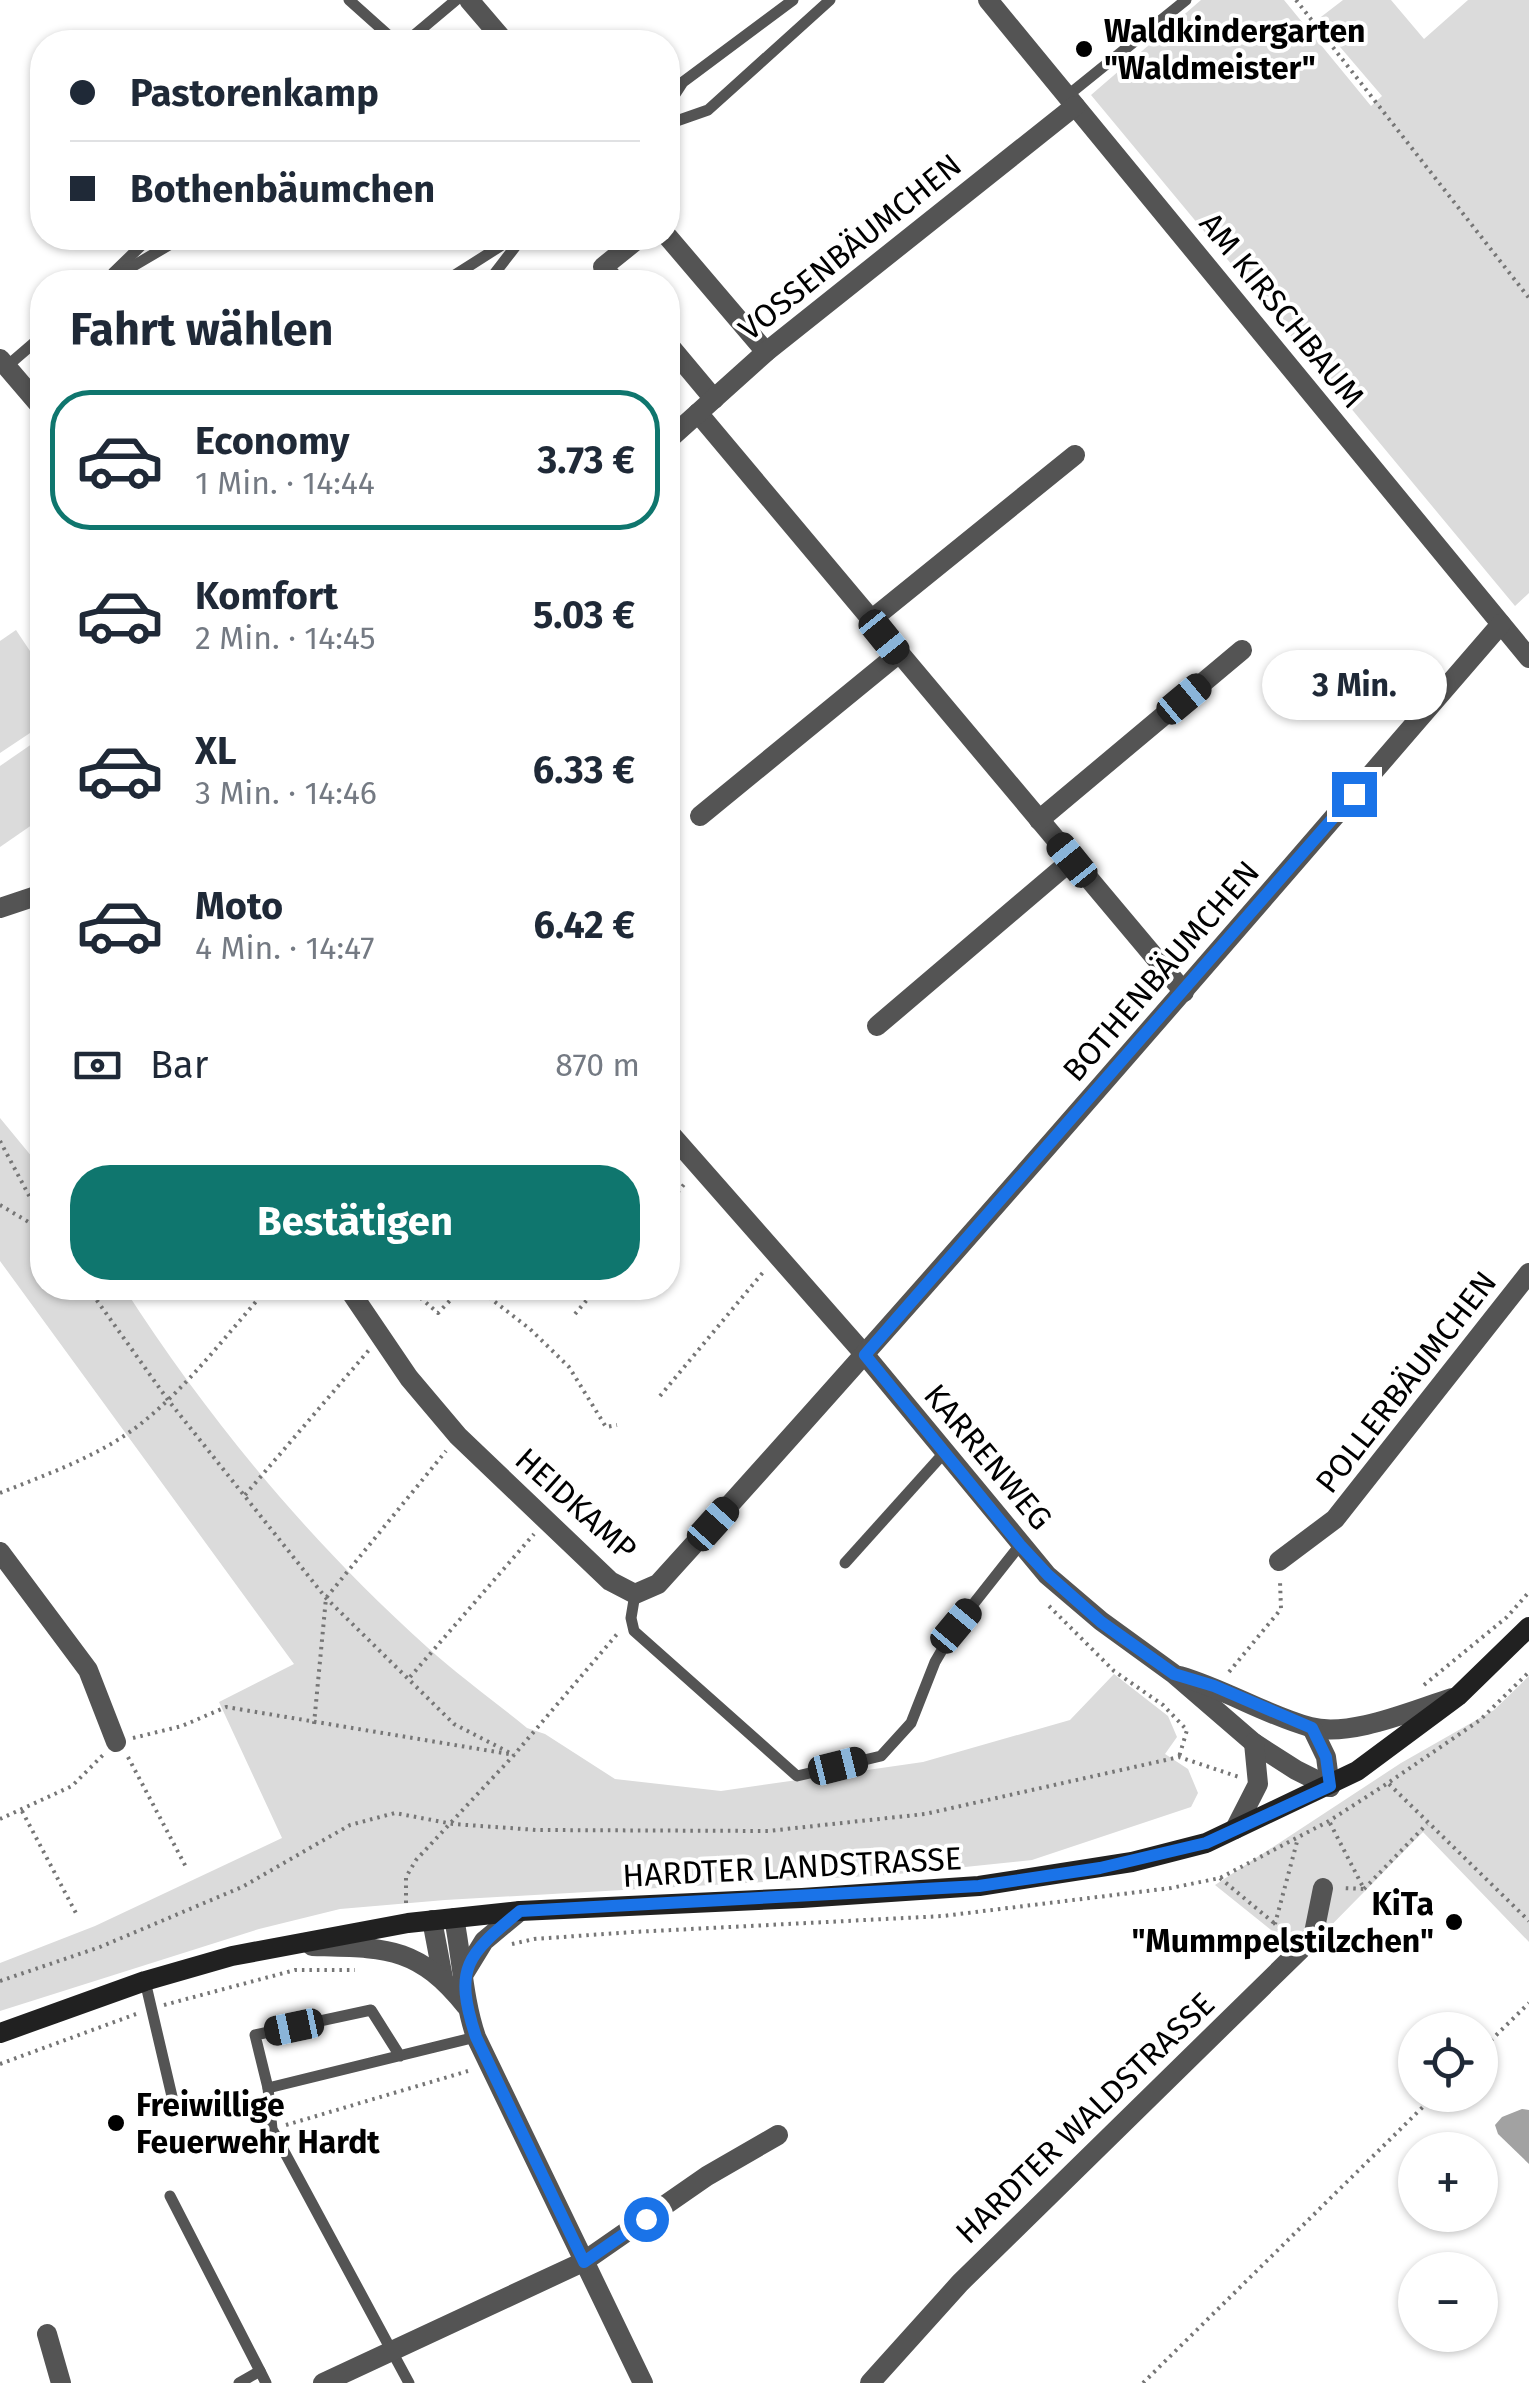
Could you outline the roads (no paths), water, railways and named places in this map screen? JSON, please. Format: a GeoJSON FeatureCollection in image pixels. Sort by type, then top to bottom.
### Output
{"type":"FeatureCollection","features":[{"type":"Feature","properties":{"kind":"main road","name":"HARDTER LANDSTRASSE"},"geometry":{"type":"LineString","coordinates":[[0,2034],[145,1981],[232,1956],[408,1923],[520,1911],[979,1886],[1132,1862],[1206,1843],[1330,1786],[1375,1759],[1458,1696],[1529,1626]]}},
{"type":"Feature","properties":{"kind":"street"},"geometry":{"type":"LineString","coordinates":[[468,0],[494,30]]}},
{"type":"Feature","properties":{"kind":"street","name":"AM KIRSCHBAUM"},"geometry":{"type":"LineString","coordinates":[[988,0],[1529,658]]}},
{"type":"Feature","properties":{"kind":"street","name":"VOSSENBÄUMCHEN"},"geometry":{"type":"LineString","coordinates":[[680,429],[766,352],[1071,101]]}},
{"type":"Feature","properties":{"kind":"street"},"geometry":{"type":"LineString","coordinates":[[606,270],[603,267],[624,250]]}},
{"type":"Feature","properties":{"kind":"street"},"geometry":{"type":"LineString","coordinates":[[679,250],[766,352]]}},
{"type":"Feature","properties":{"kind":"street"},"geometry":{"type":"LineString","coordinates":[[3,363],[30,394]]}},
{"type":"Feature","properties":{"kind":"street"},"geometry":{"type":"LineString","coordinates":[[680,364],[706,406],[870,620],[1184,992]]}},
{"type":"Feature","properties":{"kind":"street"},"geometry":{"type":"LineString","coordinates":[[870,620],[1075,455]]}},
{"type":"Feature","properties":{"kind":"street","name":"BOTHENBÄUMCHEN"},"geometry":{"type":"LineString","coordinates":[[865,1355],[1500,624]]}},
{"type":"Feature","properties":{"kind":"street"},"geometry":{"type":"LineString","coordinates":[[1039,820],[1242,650]]}},
{"type":"Feature","properties":{"kind":"street"},"geometry":{"type":"LineString","coordinates":[[700,816],[898,654]]}},
{"type":"Feature","properties":{"kind":"street"},"geometry":{"type":"LineString","coordinates":[[876,1026],[1072,860]]}},
{"type":"Feature","properties":{"kind":"street"},"geometry":{"type":"LineString","coordinates":[[0,908],[30,898]]}},
{"type":"Feature","properties":{"kind":"street","name":"KARRENWEG"},"geometry":{"type":"LineString","coordinates":[[680,1145],[865,1355],[1048,1575],[1254,1743],[1330,1786]]}},
{"type":"Feature","properties":{"kind":"street","name":"POLLERBÄUMCHEN"},"geometry":{"type":"LineString","coordinates":[[1279,1561],[1336,1519],[1529,1273]]}},
{"type":"Feature","properties":{"kind":"street","name":"HEIDKAMP"},"geometry":{"type":"LineString","coordinates":[[356,1300],[410,1378],[458,1436],[610,1581],[636,1594],[658,1584],[865,1355]]}},
{"type":"Feature","properties":{"kind":"street"},"geometry":{"type":"LineString","coordinates":[[0,1552],[88,1670],[116,1742]]}},
{"type":"Feature","properties":{"kind":"street","name":"KARRENWEG"},"geometry":{"type":"LineString","coordinates":[[1174,1674],[1214,1686],[1312,1728],[1358,1726],[1458,1696]]}},
{"type":"Feature","properties":{"kind":"street"},"geometry":{"type":"LineString","coordinates":[[1312,1728],[1326,1757],[1330,1786]]}},
{"type":"Feature","properties":{"kind":"street"},"geometry":{"type":"LineString","coordinates":[[1235,1829],[1258,1784],[1254,1743]]}},
{"type":"Feature","properties":{"kind":"street","name":"HARDTER WALDSTRASSE"},"geometry":{"type":"LineString","coordinates":[[870,2383],[960,2283],[1301,1949],[1314,1933],[1323,1888]]}},
{"type":"Feature","properties":{"kind":"street"},"geometry":{"type":"LineString","coordinates":[[464,1972],[484,1941],[520,1911]]}},
{"type":"Feature","properties":{"kind":"street"},"geometry":{"type":"LineString","coordinates":[[454,1918],[466,2006],[487,2065],[643,2383]]}},
{"type":"Feature","properties":{"kind":"street"},"geometry":{"type":"LineString","coordinates":[[432,1920],[443,1978]]}},
{"type":"Feature","properties":{"kind":"street"},"geometry":{"type":"LineString","coordinates":[[285,1946],[378,1948],[407,1957],[443,1978],[466,2006]]}},
{"type":"Feature","properties":{"kind":"street"},"geometry":{"type":"LineString","coordinates":[[323,2383],[584,2262],[707,2176],[778,2135]]}},
{"type":"Feature","properties":{"kind":"street"},"geometry":{"type":"LineString","coordinates":[[47,2334],[61,2383]]}},
{"type":"Feature","properties":{"kind":"lane"},"geometry":{"type":"LineString","coordinates":[[349,0],[383,30]]}},
{"type":"Feature","properties":{"kind":"lane"},"geometry":{"type":"LineString","coordinates":[[420,30],[456,0]]}},
{"type":"Feature","properties":{"kind":"lane"},"geometry":{"type":"LineString","coordinates":[[680,87],[794,0]]}},
{"type":"Feature","properties":{"kind":"lane"},"geometry":{"type":"LineString","coordinates":[[680,120],[708,110],[830,0]]}},
{"type":"Feature","properties":{"kind":"lane","name":"VOSSENBÄUMCHEN"},"geometry":{"type":"LineString","coordinates":[[1071,101],[1186,0]]}},
{"type":"Feature","properties":{"kind":"lane"},"geometry":{"type":"LineString","coordinates":[[117,270],[137,250]]}},
{"type":"Feature","properties":{"kind":"lane"},"geometry":{"type":"LineString","coordinates":[[126,270],[160,250]]}},
{"type":"Feature","properties":{"kind":"lane"},"geometry":{"type":"LineString","coordinates":[[463,270],[493,250]]}},
{"type":"Feature","properties":{"kind":"lane"},"geometry":{"type":"LineString","coordinates":[[497,270],[513,250]]}},
{"type":"Feature","properties":{"kind":"lane"},"geometry":{"type":"LineString","coordinates":[[3,363],[30,344]]}},
{"type":"Feature","properties":{"kind":"lane"},"geometry":{"type":"LineString","coordinates":[[845,1563],[944,1454]]}},
{"type":"Feature","properties":{"kind":"lane"},"geometry":{"type":"LineString","coordinates":[[636,1594],[631,1618],[634,1631],[798,1776],[881,1756],[911,1723],[935,1662],[956,1626],[1020,1545]]}},
{"type":"Feature","properties":{"kind":"lane"},"geometry":{"type":"LineString","coordinates":[[145,1981],[174,2104]]}},
{"type":"Feature","properties":{"kind":"lane"},"geometry":{"type":"LineString","coordinates":[[400,2056],[371,2010],[255,2036],[268,2088],[272,2129],[409,2383]]}},
{"type":"Feature","properties":{"kind":"lane"},"geometry":{"type":"LineString","coordinates":[[268,2088],[476,2037]]}},
{"type":"Feature","properties":{"kind":"lane"},"geometry":{"type":"LineString","coordinates":[[170,2196],[263,2377],[239,2383]]}},
{"type":"Feature","properties":{"kind":"place","name":"Waldkindergarten \"Waldmeister\""},"geometry":{"type":"Point","coordinates":[1084,49]}},
{"type":"Feature","properties":{"kind":"place","name":"KiTa \"Mummpelstilzchen\""},"geometry":{"type":"Point","coordinates":[1454,1922]}},
{"type":"Feature","properties":{"kind":"place","name":"Freiwillige Feuerwehr Hardt"},"geometry":{"type":"Point","coordinates":[116,2123]}}]}
